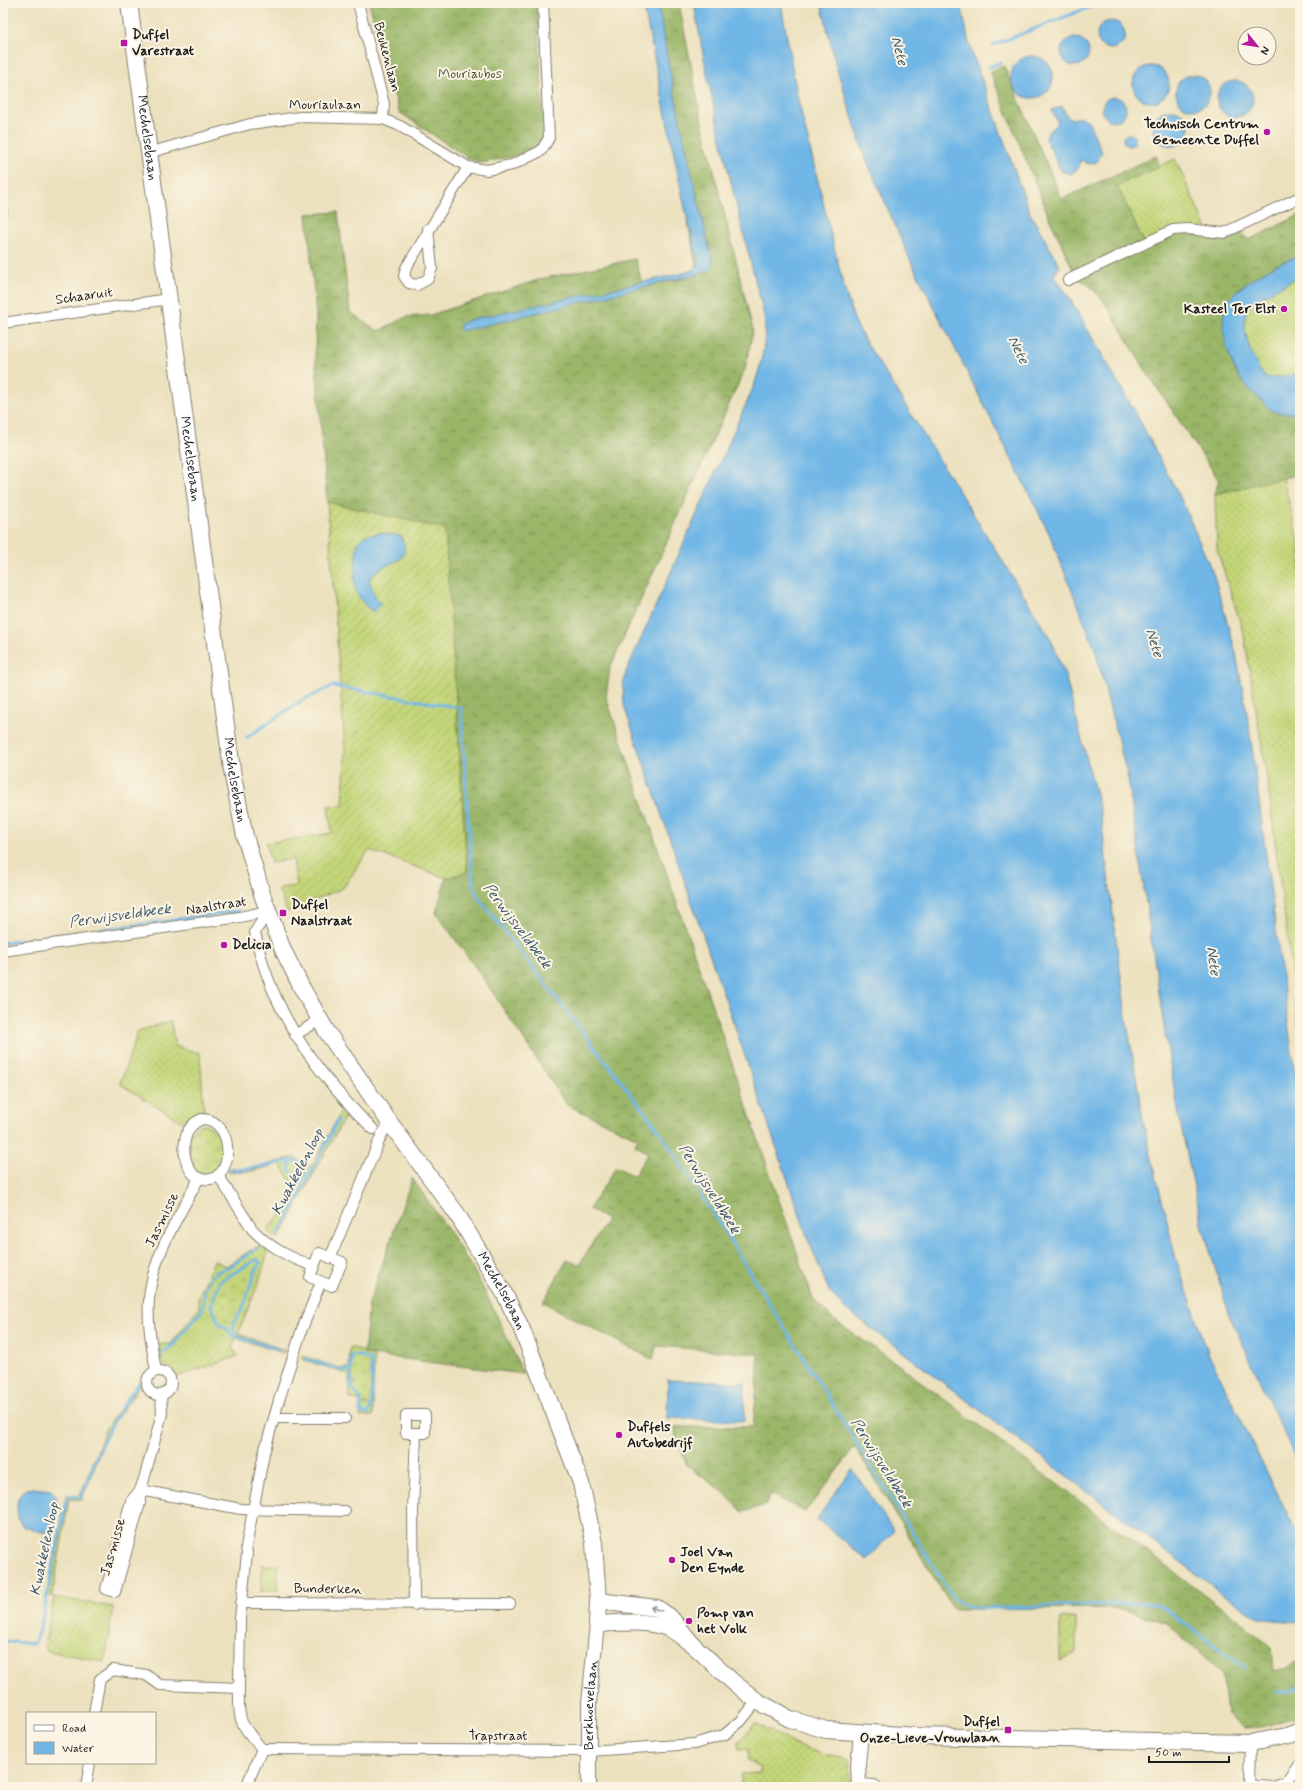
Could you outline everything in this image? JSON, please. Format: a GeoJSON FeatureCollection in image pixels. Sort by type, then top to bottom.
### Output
{"type":"FeatureCollection","features":[{"type":"Feature","properties":{"kind":"main road","name":"Mechelsebaan"},"geometry":{"type":"LineString","coordinates":[[129,3],[233,777],[245,836],[268,911],[283,950],[320,1020],[390,1123],[457,1214],[502,1290],[521,1327],[581,1483],[594,1543],[598,1601],[597,1624]]}},
{"type":"Feature","properties":{"kind":"main road"},"geometry":{"type":"LineString","coordinates":[[598,1601],[657,1608],[670,1617],[693,1645],[733,1682],[757,1701],[790,1719],[826,1730],[861,1734],[1250,1743],[1287,1736],[1300,1731]]}},
{"type":"Feature","properties":{"kind":"main road"},"geometry":{"type":"LineString","coordinates":[[597,1624],[648,1624],[661,1626],[672,1631],[693,1645]]}},
{"type":"Feature","properties":{"kind":"main road","name":"Berkhoevelaan"},"geometry":{"type":"LineString","coordinates":[[589,1787],[589,1703],[597,1624]]}},
{"type":"Feature","properties":{"kind":"main road"},"geometry":{"type":"LineString","coordinates":[[859,1786],[858,1764],[861,1734]]}},
{"type":"Feature","properties":{"kind":"street","name":"Beukenlaan"},"geometry":{"type":"LineString","coordinates":[[358,3],[384,104],[383,119]]}},
{"type":"Feature","properties":{"kind":"street","name":"Mouriaulaan"},"geometry":{"type":"LineString","coordinates":[[148,153],[250,124],[300,117],[383,119],[400,126],[468,167],[487,170],[512,165],[541,151],[549,138],[543,3]]}},
{"type":"Feature","properties":{"kind":"street"},"geometry":{"type":"LineString","coordinates":[[384,104],[400,126]]}},
{"type":"Feature","properties":{"kind":"street"},"geometry":{"type":"LineString","coordinates":[[428,229],[432,268],[428,279],[417,285],[409,283],[404,276],[406,268],[428,229],[468,167]]}},
{"type":"Feature","properties":{"kind":"street"},"geometry":{"type":"LineString","coordinates":[[1068,280],[1173,230],[1188,229],[1224,233],[1300,197]]}},
{"type":"Feature","properties":{"kind":"street","name":"Schaaruit"},"geometry":{"type":"LineString","coordinates":[[3,323],[169,298]]}},
{"type":"Feature","properties":{"kind":"street"},"geometry":{"type":"LineString","coordinates":[[268,911],[256,932],[259,949],[275,994],[295,1035],[331,1086],[373,1129]]}},
{"type":"Feature","properties":{"kind":"street","name":"Naalstraat"},"geometry":{"type":"LineString","coordinates":[[3,951],[240,917],[268,911]]}},
{"type":"Feature","properties":{"kind":"street"},"geometry":{"type":"LineString","coordinates":[[295,1035],[320,1020]]}},
{"type":"Feature","properties":{"kind":"street"},"geometry":{"type":"LineString","coordinates":[[202,1119],[210,1120],[216,1124],[225,1135],[227,1159],[222,1171],[218,1175],[210,1179],[199,1178],[194,1175],[189,1168],[184,1150],[189,1129],[196,1121],[202,1119]]}},
{"type":"Feature","properties":{"kind":"street"},"geometry":{"type":"LineString","coordinates":[[330,1258],[382,1134],[390,1123]]}},
{"type":"Feature","properties":{"kind":"street"},"geometry":{"type":"LineString","coordinates":[[218,1175],[252,1229],[259,1236],[278,1251],[314,1266]]}},
{"type":"Feature","properties":{"kind":"street","name":"Jasmisse"},"geometry":{"type":"LineString","coordinates":[[156,1371],[149,1325],[149,1298],[151,1285],[160,1256],[199,1178]]}},
{"type":"Feature","properties":{"kind":"street"},"geometry":{"type":"LineString","coordinates":[[319,1253],[330,1258],[342,1262],[332,1286],[310,1277],[319,1253]]}},
{"type":"Feature","properties":{"kind":"street"},"geometry":{"type":"LineString","coordinates":[[246,1787],[262,1750],[240,1721],[239,1713],[241,1603],[246,1548],[264,1454],[274,1418],[293,1354],[321,1282]]}},
{"type":"Feature","properties":{"kind":"street"},"geometry":{"type":"LineString","coordinates":[[156,1371],[166,1374],[170,1380],[169,1389],[161,1395],[153,1394],[146,1385],[148,1378],[156,1371]]}},
{"type":"Feature","properties":{"kind":"street","name":"Jasmisse"},"geometry":{"type":"LineString","coordinates":[[140,1490],[131,1501],[106,1589],[115,1592],[140,1503],[140,1490],[162,1414],[161,1395]]}},
{"type":"Feature","properties":{"kind":"street"},"geometry":{"type":"LineString","coordinates":[[274,1418],[345,1418]]}},
{"type":"Feature","properties":{"kind":"street"},"geometry":{"type":"LineString","coordinates":[[414,1605],[413,1511],[416,1433]]}},
{"type":"Feature","properties":{"kind":"street"},"geometry":{"type":"LineString","coordinates":[[140,1490],[194,1501],[254,1510],[345,1511]]}},
{"type":"Feature","properties":{"kind":"street","name":"Bunderken"},"geometry":{"type":"LineString","coordinates":[[241,1603],[414,1605],[510,1604]]}},
{"type":"Feature","properties":{"kind":"street"},"geometry":{"type":"LineString","coordinates":[[94,1712],[100,1679],[113,1670],[146,1675],[160,1685],[239,1688]]}},
{"type":"Feature","properties":{"kind":"street","name":"Trapstraat"},"geometry":{"type":"LineString","coordinates":[[262,1750],[588,1750],[694,1744],[724,1735],[741,1721],[757,1701]]}},
{"type":"Feature","properties":{"kind":"street"},"geometry":{"type":"LineString","coordinates":[[1250,1743],[1249,1786],[1272,1787],[1287,1783],[1300,1763]]}},
{"type":"Feature","properties":{"kind":"street"},"geometry":{"type":"LineString","coordinates":[[86,1787],[90,1764]]}},
{"type":"Feature","properties":{"kind":"street"},"geometry":{"type":"LineString","coordinates":[[859,1786],[874,1785],[877,1787]]}},
{"type":"Feature","properties":{"kind":"green space","name":"Mouriaubos"},"geometry":{"type":"Polygon","coordinates":[[[369,3],[537,3],[544,136],[535,147],[515,156],[482,163],[468,158],[399,112],[369,3]]]}},
{"type":"Feature","properties":{"kind":"green space"},"geometry":{"type":"Polygon","coordinates":[[[647,3],[679,3],[702,122],[753,330],[745,369],[610,668],[606,697],[813,1299],[835,1321],[896,1363],[1242,1623],[1271,1647],[1273,1671],[1287,1668],[1300,1659],[1300,1716],[1261,1727],[1244,1728],[1227,1714],[1222,1674],[1167,1623],[1118,1608],[953,1609],[855,1447],[805,1512],[771,1494],[765,1505],[743,1512],[722,1491],[687,1466],[676,1436],[675,1427],[753,1427],[758,1375],[758,1354],[656,1346],[653,1360],[543,1302],[567,1260],[579,1265],[607,1220],[589,1209],[616,1167],[634,1176],[648,1153],[635,1145],[638,1138],[567,1105],[481,975],[436,913],[446,878],[467,872],[445,529],[327,502],[315,352],[316,316],[307,214],[338,212],[350,312],[378,331],[406,317],[430,315],[541,279],[635,259],[643,286],[698,276],[647,3]]]}},
{"type":"Feature","properties":{"kind":"green space"},"geometry":{"type":"Polygon","coordinates":[[[1004,66],[1062,199],[1156,156],[1160,166],[1117,186],[1146,246],[1170,236],[1189,233],[1211,240],[1226,240],[1242,233],[1249,240],[1300,215],[1300,256],[1270,269],[1238,289],[1228,352],[1236,372],[1251,391],[1284,414],[1300,412],[1300,474],[1215,494],[1219,480],[1146,371],[1104,301],[1089,285],[1077,278],[1049,217],[990,71],[1004,66]]]}},
{"type":"Feature","properties":{"kind":"green space"},"geometry":{"type":"Polygon","coordinates":[[[3,143],[7,218],[3,219],[3,143]]]}},
{"type":"Feature","properties":{"kind":"green space"},"geometry":{"type":"Polygon","coordinates":[[[1175,159],[1212,240],[1226,240],[1242,233],[1249,240],[1300,215],[1300,474],[1283,478],[1300,548],[1300,1036],[1267,779],[1244,635],[1217,549],[1215,494],[1219,480],[1146,371],[1104,301],[1089,285],[1077,278],[1049,217],[1175,159]]]}},
{"type":"Feature","properties":{"kind":"green space"},"geometry":{"type":"Polygon","coordinates":[[[327,502],[445,529],[467,872],[446,878],[369,850],[343,888],[287,912],[278,888],[297,886],[293,859],[271,863],[266,843],[332,833],[328,806],[343,805],[345,752],[327,502]]]}},
{"type":"Feature","properties":{"kind":"green space"},"geometry":{"type":"Polygon","coordinates":[[[171,1021],[175,1046],[200,1053],[204,1113],[192,1117],[186,1124],[120,1084],[138,1031],[171,1021]]]}},
{"type":"Feature","properties":{"kind":"green space"},"geometry":{"type":"Polygon","coordinates":[[[343,1108],[347,1113],[278,1239],[267,1230],[281,1214],[296,1189],[280,1164],[252,1171],[228,1172],[229,1169],[255,1168],[293,1157],[311,1167],[343,1108]]]}},
{"type":"Feature","properties":{"kind":"green space"},"geometry":{"type":"Polygon","coordinates":[[[202,1124],[212,1128],[219,1136],[222,1145],[223,1156],[221,1165],[215,1172],[207,1174],[196,1171],[191,1161],[188,1144],[191,1133],[195,1128],[202,1124]]]}},
{"type":"Feature","properties":{"kind":"green space"},"geometry":{"type":"Polygon","coordinates":[[[294,1160],[303,1165],[306,1169],[300,1183],[290,1171],[291,1161],[281,1162],[294,1160]]]}},
{"type":"Feature","properties":{"kind":"green space"},"geometry":{"type":"Polygon","coordinates":[[[412,1178],[469,1262],[495,1311],[523,1374],[364,1354],[369,1303],[412,1178]]]}},
{"type":"Feature","properties":{"kind":"green space"},"geometry":{"type":"Polygon","coordinates":[[[259,1245],[268,1252],[259,1282],[238,1334],[285,1350],[283,1353],[236,1338],[232,1347],[238,1356],[177,1377],[172,1369],[163,1365],[159,1344],[171,1344],[199,1308],[198,1299],[214,1260],[226,1266],[259,1245]]]}},
{"type":"Feature","properties":{"kind":"green space"},"geometry":{"type":"Polygon","coordinates":[[[256,1259],[259,1260],[260,1263],[242,1309],[233,1323],[235,1334],[233,1337],[227,1328],[220,1325],[211,1306],[220,1281],[256,1259]]]}},
{"type":"Feature","properties":{"kind":"green space"},"geometry":{"type":"Polygon","coordinates":[[[350,1347],[365,1352],[365,1354],[374,1355],[373,1416],[360,1417],[360,1400],[350,1399],[349,1375],[302,1359],[303,1356],[339,1368],[349,1368],[350,1347]]]}},
{"type":"Feature","properties":{"kind":"green space"},"geometry":{"type":"Polygon","coordinates":[[[357,1355],[370,1360],[371,1407],[367,1404],[361,1406],[361,1399],[352,1389],[352,1356],[357,1355]]]}},
{"type":"Feature","properties":{"kind":"green space"},"geometry":{"type":"Polygon","coordinates":[[[140,1380],[140,1385],[108,1431],[82,1500],[69,1499],[52,1597],[47,1596],[66,1495],[80,1496],[106,1428],[140,1380]]]}},
{"type":"Feature","properties":{"kind":"green space"},"geometry":{"type":"Polygon","coordinates":[[[262,1565],[278,1565],[278,1590],[261,1591],[262,1565]]]}},
{"type":"Feature","properties":{"kind":"green space"},"geometry":{"type":"Polygon","coordinates":[[[54,1597],[113,1607],[105,1662],[48,1651],[44,1648],[54,1597]]]}},
{"type":"Feature","properties":{"kind":"green space"},"geometry":{"type":"Polygon","coordinates":[[[1076,1618],[1076,1653],[1060,1661],[1060,1619],[1076,1618]]]}},
{"type":"Feature","properties":{"kind":"green space"},"geometry":{"type":"Polygon","coordinates":[[[755,1723],[798,1746],[829,1756],[849,1759],[850,1787],[741,1787],[741,1774],[760,1773],[760,1767],[748,1760],[748,1749],[739,1749],[739,1741],[746,1735],[755,1723]]]}},
{"type":"Feature","properties":{"kind":"water"},"geometry":{"type":"Polygon","coordinates":[[[643,3],[658,3],[676,101],[713,263],[710,271],[462,331],[459,328],[460,325],[468,320],[684,273],[694,269],[699,264],[683,199],[643,3]]]}},
{"type":"Feature","properties":{"kind":"water"},"geometry":{"type":"Polygon","coordinates":[[[694,3],[781,3],[797,95],[844,288],[854,319],[864,339],[1051,639],[1065,675],[1100,810],[1126,1017],[1144,1125],[1176,1259],[1209,1355],[1300,1539],[1300,1623],[1265,1619],[1251,1614],[1243,1609],[843,1307],[829,1291],[807,1236],[624,706],[623,687],[626,672],[752,391],[762,360],[765,327],[764,315],[708,82],[694,3]]]}},
{"type":"Feature","properties":{"kind":"water","name":"Nete"},"geometry":{"type":"Polygon","coordinates":[[[821,3],[961,3],[969,44],[1030,213],[1060,266],[1054,275],[1070,299],[1139,419],[1182,501],[1214,576],[1236,653],[1249,725],[1294,1067],[1300,1092],[1300,1468],[1230,1317],[1203,1228],[1180,1122],[1165,1034],[1128,779],[1095,649],[1049,533],[912,264],[864,154],[836,66],[821,3]]]}},
{"type":"Feature","properties":{"kind":"water"},"geometry":{"type":"Polygon","coordinates":[[[1111,21],[1117,22],[1121,25],[1124,29],[1124,41],[1121,45],[1117,48],[1111,49],[1105,48],[1101,45],[1098,41],[1097,35],[1098,29],[1101,25],[1105,22],[1111,21]]]}},
{"type":"Feature","properties":{"kind":"water"},"geometry":{"type":"Polygon","coordinates":[[[1075,38],[1081,39],[1085,42],[1088,46],[1088,58],[1085,62],[1081,65],[1075,66],[1069,65],[1065,62],[1062,58],[1061,52],[1062,46],[1065,42],[1069,39],[1075,38]]]}},
{"type":"Feature","properties":{"kind":"water"},"geometry":{"type":"Polygon","coordinates":[[[1028,56],[1036,56],[1044,59],[1050,65],[1053,77],[1050,89],[1044,95],[1036,98],[1028,98],[1020,95],[1014,89],[1011,81],[1011,73],[1014,65],[1020,59],[1028,56]]]}},
{"type":"Feature","properties":{"kind":"water"},"geometry":{"type":"Polygon","coordinates":[[[1155,66],[1164,71],[1168,77],[1168,91],[1164,97],[1155,102],[1147,102],[1138,97],[1134,91],[1133,80],[1138,71],[1144,67],[1155,66]]]}},
{"type":"Feature","properties":{"kind":"water"},"geometry":{"type":"Polygon","coordinates":[[[1193,75],[1205,80],[1210,92],[1205,104],[1193,109],[1181,104],[1176,92],[1181,80],[1193,75]]]}},
{"type":"Feature","properties":{"kind":"water"},"geometry":{"type":"Polygon","coordinates":[[[1239,81],[1248,86],[1252,92],[1252,106],[1248,112],[1239,117],[1231,117],[1222,112],[1218,106],[1217,95],[1222,86],[1228,82],[1239,81]]]}},
{"type":"Feature","properties":{"kind":"water"},"geometry":{"type":"Polygon","coordinates":[[[1114,97],[1119,98],[1125,104],[1125,114],[1119,120],[1114,121],[1109,120],[1103,114],[1102,109],[1103,104],[1109,98],[1114,97]]]}},
{"type":"Feature","properties":{"kind":"water"},"geometry":{"type":"Polygon","coordinates":[[[1062,106],[1068,118],[1072,119],[1082,117],[1088,121],[1102,152],[1097,162],[1089,164],[1081,160],[1078,169],[1071,174],[1061,171],[1046,139],[1048,132],[1058,123],[1052,110],[1062,106]]]}},
{"type":"Feature","properties":{"kind":"water"},"geometry":{"type":"Polygon","coordinates":[[[1168,110],[1174,110],[1184,115],[1189,128],[1184,141],[1174,146],[1168,146],[1158,141],[1153,131],[1153,125],[1158,115],[1168,110]]]}},
{"type":"Feature","properties":{"kind":"water"},"geometry":{"type":"Polygon","coordinates":[[[1129,134],[1133,136],[1135,140],[1133,144],[1129,146],[1125,144],[1123,140],[1125,136],[1129,134]]]}},
{"type":"Feature","properties":{"kind":"water"},"geometry":{"type":"Polygon","coordinates":[[[1300,256],[1300,279],[1296,278],[1259,299],[1249,308],[1246,315],[1245,324],[1248,344],[1256,363],[1265,377],[1272,378],[1300,373],[1300,412],[1283,413],[1270,409],[1247,387],[1238,375],[1227,347],[1223,319],[1224,310],[1227,303],[1240,288],[1270,268],[1300,256]]]}},
{"type":"Feature","properties":{"kind":"water"},"geometry":{"type":"Polygon","coordinates":[[[381,533],[401,536],[404,544],[404,550],[403,555],[400,558],[378,570],[369,580],[375,596],[381,604],[373,612],[361,600],[356,589],[354,576],[359,541],[363,537],[370,534],[381,533]]]}},
{"type":"Feature","properties":{"kind":"water"},"geometry":{"type":"Polygon","coordinates":[[[668,1380],[745,1383],[744,1421],[667,1418],[668,1380]]]}},
{"type":"Feature","properties":{"kind":"water"},"geometry":{"type":"Polygon","coordinates":[[[852,1469],[894,1531],[867,1560],[817,1519],[852,1469]]]}},
{"type":"Feature","properties":{"kind":"water"},"geometry":{"type":"Polygon","coordinates":[[[33,1488],[51,1490],[57,1498],[56,1512],[52,1526],[46,1533],[23,1527],[18,1518],[18,1498],[24,1490],[33,1488]]]}},
{"type":"Feature","properties":{"kind":"waterway"},"geometry":{"type":"LineString","coordinates":[[993,45],[1100,3]]}},
{"type":"Feature","properties":{"kind":"waterway"},"geometry":{"type":"LineString","coordinates":[[989,67],[1001,63]]}},
{"type":"Feature","properties":{"kind":"waterway","name":"Perwijsveldbeek"},"geometry":{"type":"LineString","coordinates":[[246,738],[301,701],[333,686],[461,708],[473,887],[478,897],[658,1129],[726,1234],[954,1599],[965,1605],[980,1608],[1145,1603],[1161,1606],[1245,1668]]}},
{"type":"Feature","properties":{"kind":"waterway","name":"Perwijsveldbeek"},"geometry":{"type":"LineString","coordinates":[[3,943],[239,911]]}},
{"type":"Feature","properties":{"kind":"waterway","name":"Kwakkelenloop"},"geometry":{"type":"LineString","coordinates":[[278,1234],[297,1201],[338,1120]]}},
{"type":"Feature","properties":{"kind":"waterway"},"geometry":{"type":"LineString","coordinates":[[231,1170],[254,1168],[292,1161],[290,1163],[290,1171],[300,1183],[298,1187],[306,1174],[305,1166],[294,1161],[288,1161],[281,1162]]}},
{"type":"Feature","properties":{"kind":"waterway","name":"Kwakkelenloop"},"geometry":{"type":"LineString","coordinates":[[161,1354],[173,1345],[202,1310],[206,1285],[211,1277],[258,1248]]}},
{"type":"Feature","properties":{"kind":"waterway","name":"Kwakkelenloop"},"geometry":{"type":"LineString","coordinates":[[235,1336],[232,1336],[227,1328],[220,1325],[211,1306],[220,1281],[258,1259],[260,1263],[254,1275],[243,1309],[233,1323],[235,1336],[280,1350]]}},
{"type":"Feature","properties":{"kind":"waterway","name":"Kwakkelenloop"},"geometry":{"type":"LineString","coordinates":[[307,1359],[337,1369],[351,1371],[352,1356],[357,1355],[370,1360],[372,1397],[368,1414],[361,1413],[361,1399],[352,1389],[353,1383],[350,1375],[351,1371]]}},
{"type":"Feature","properties":{"kind":"waterway","name":"Kwakkelenloop"},"geometry":{"type":"LineString","coordinates":[[3,1641],[34,1644],[41,1625],[67,1498],[70,1496],[82,1497],[105,1437],[129,1396],[139,1383]]}},
{"type":"Feature","properties":{"kind":"waterway","name":"Perwijsveldbeek"},"geometry":{"type":"LineString","coordinates":[[1276,1692],[1289,1692],[1300,1687]]}},
{"type":"Feature","properties":{"kind":"place","name":"Duffel Varestraat"},"geometry":{"type":"Point","coordinates":[124,43]}},
{"type":"Feature","properties":{"kind":"place","name":"Technisch Centrum Gemeente Duffel"},"geometry":{"type":"Point","coordinates":[1267,132]}},
{"type":"Feature","properties":{"kind":"place","name":"Kasteel Ter Elst"},"geometry":{"type":"Point","coordinates":[1284,309]}},
{"type":"Feature","properties":{"kind":"place","name":"Duffel Naalstraat"},"geometry":{"type":"Point","coordinates":[283,913]}},
{"type":"Feature","properties":{"kind":"place","name":"Delicia"},"geometry":{"type":"Point","coordinates":[224,945]}},
{"type":"Feature","properties":{"kind":"place","name":"Duffels Autobedrijf"},"geometry":{"type":"Point","coordinates":[619,1435]}},
{"type":"Feature","properties":{"kind":"place","name":"Joel Van Den Eynde"},"geometry":{"type":"Point","coordinates":[672,1560]}},
{"type":"Feature","properties":{"kind":"place","name":"Pomp van het Volk"},"geometry":{"type":"Point","coordinates":[689,1621]}},
{"type":"Feature","properties":{"kind":"place","name":"Duffel Onze-Lieve-Vrouwlaan"},"geometry":{"type":"Point","coordinates":[1008,1730]}}]}
